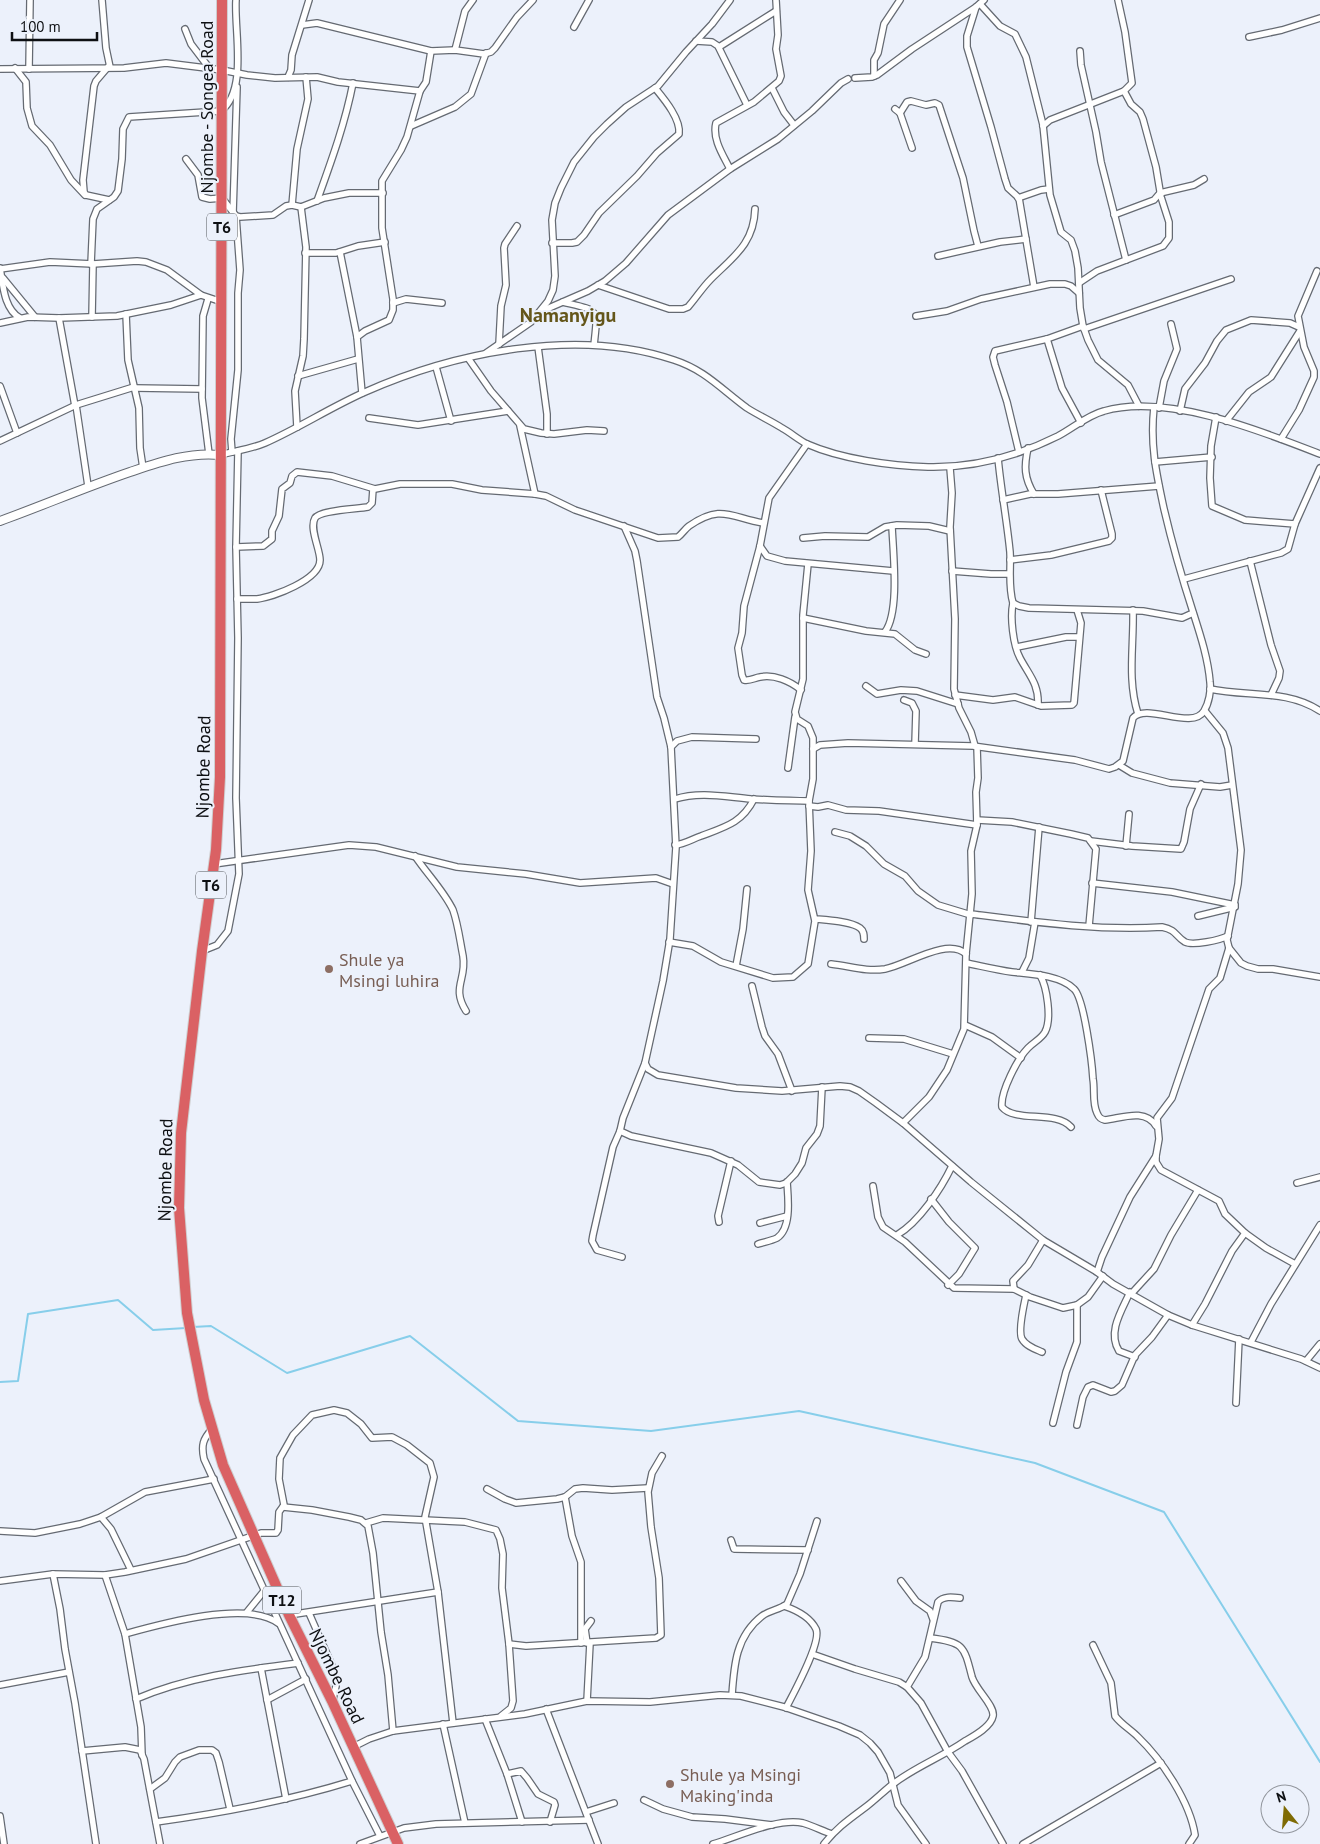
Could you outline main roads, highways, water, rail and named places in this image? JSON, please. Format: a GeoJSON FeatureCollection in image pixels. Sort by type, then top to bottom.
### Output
{"type":"FeatureCollection","features":[{"type":"Feature","properties":{"kind":"highway","name":"Njombe - Songea Road"},"geometry":{"type":"LineString","coordinates":[[215,454],[222,302],[222,0]]}},
{"type":"Feature","properties":{"kind":"highway","name":"Njombe Road"},"geometry":{"type":"LineString","coordinates":[[215,454],[220,778],[214,864],[181,1133],[179,1208],[187,1313],[204,1400],[223,1465],[289,1615],[398,1844]]}},
{"type":"Feature","properties":{"kind":"waterway"},"geometry":{"type":"LineString","coordinates":[[0,1382],[18,1381],[28,1314],[118,1300],[153,1330],[186,1328]]}},
{"type":"Feature","properties":{"kind":"waterway"},"geometry":{"type":"LineString","coordinates":[[193,1327],[211,1326],[287,1373],[410,1336],[518,1421],[651,1431],[799,1411],[1035,1463],[1164,1512],[1320,1762]]}},
{"type":"Feature","properties":{"kind":"place","name":"Shule ya Msingi luhira"},"geometry":{"type":"Point","coordinates":[329,969]}},
{"type":"Feature","properties":{"kind":"place","name":"Shule ya Msingi Making'inda"},"geometry":{"type":"Point","coordinates":[670,1784]}},
{"type":"Feature","properties":{"kind":"district","name":"Namanyigu"},"geometry":{"type":"Point","coordinates":[568,315]}}]}
